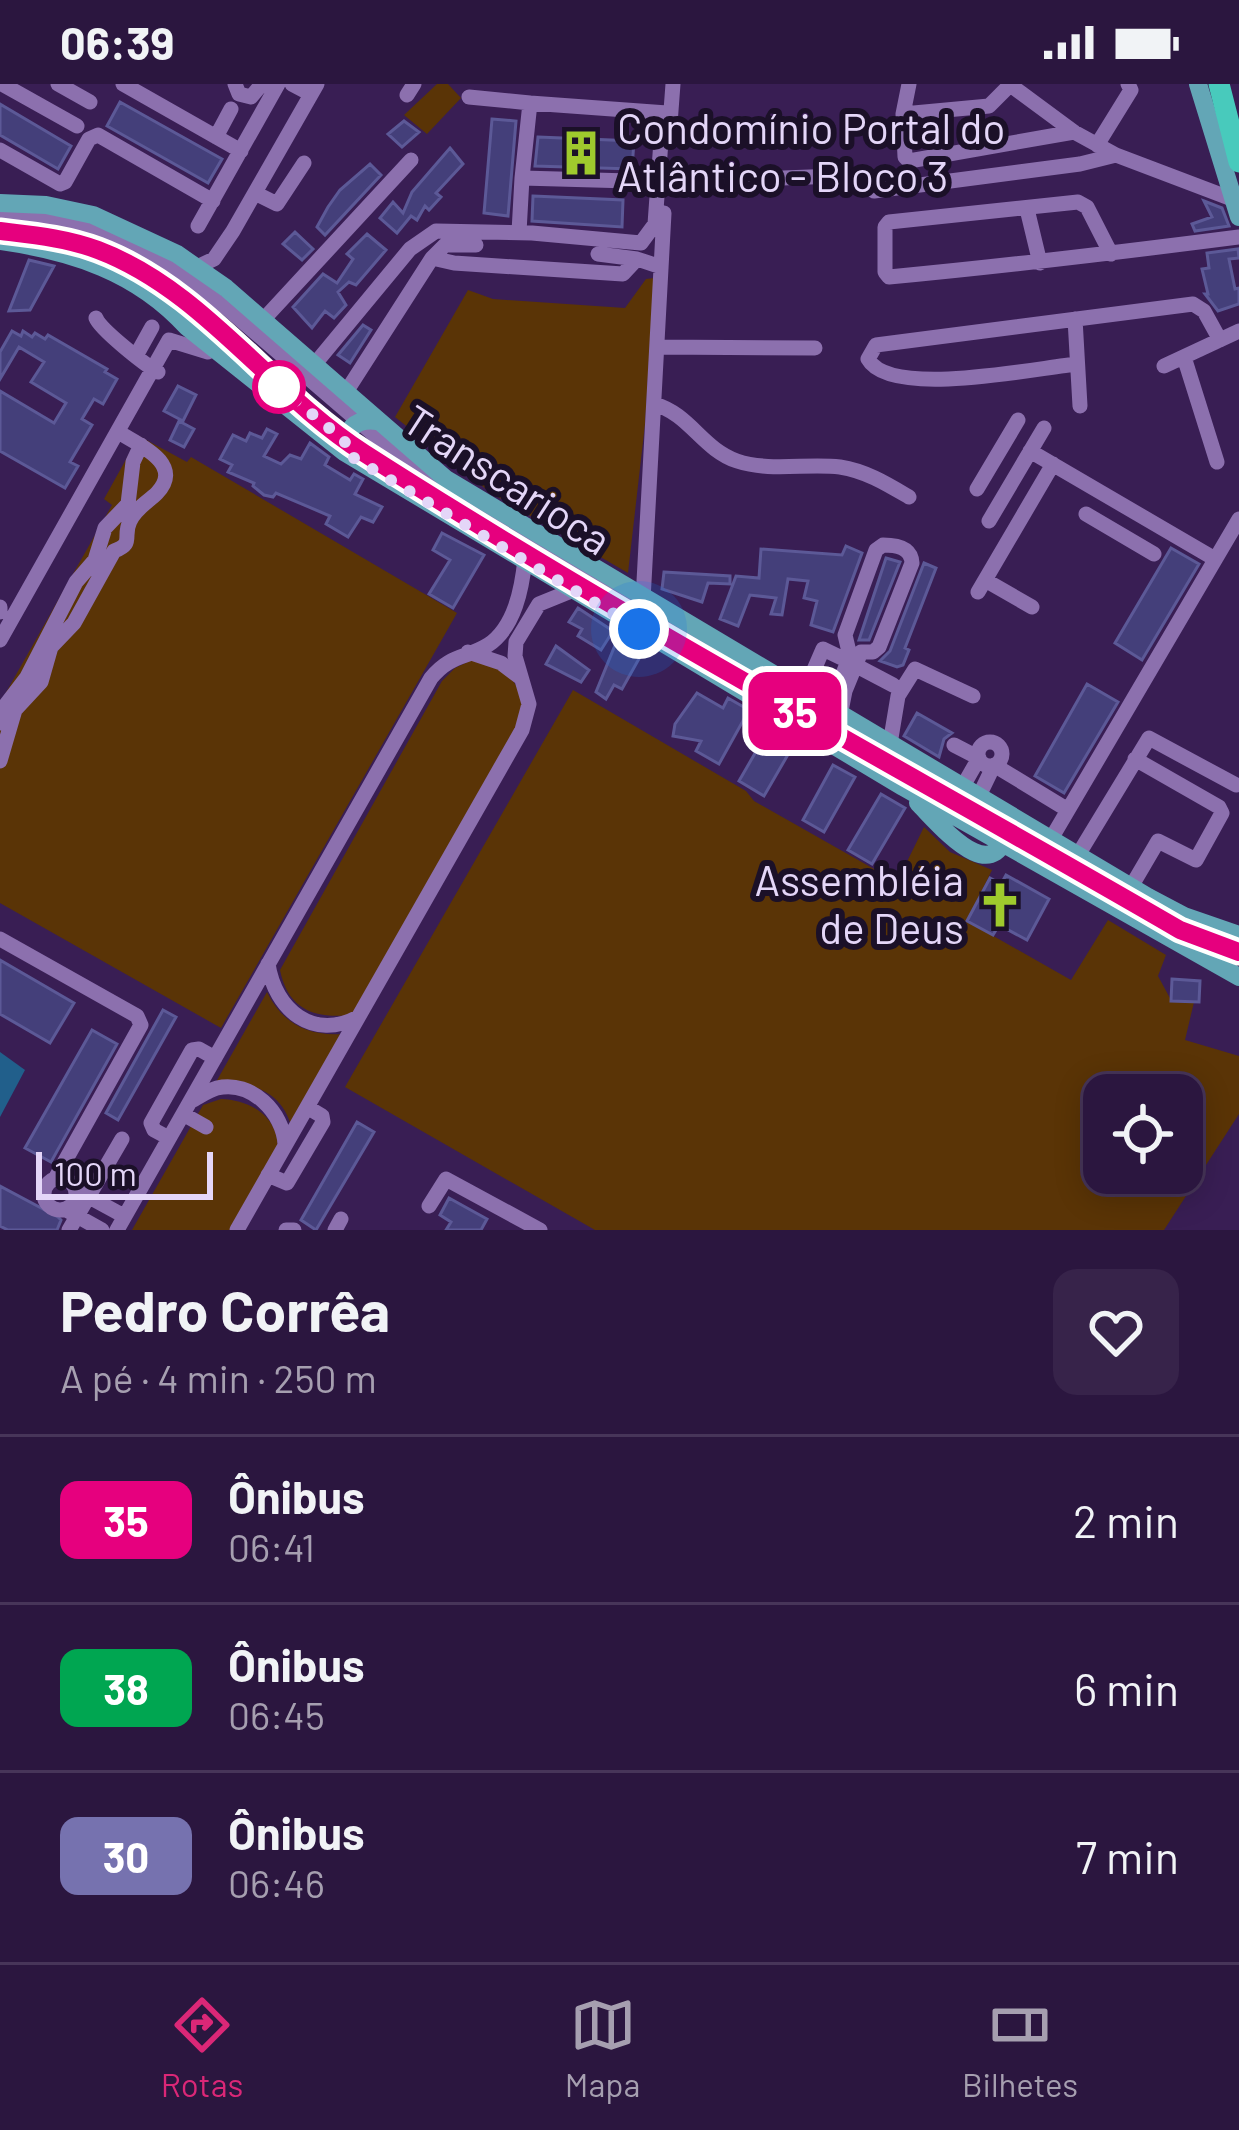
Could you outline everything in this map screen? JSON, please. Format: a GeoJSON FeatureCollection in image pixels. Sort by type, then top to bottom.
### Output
{"type":"FeatureCollection","features":[{"type":"Feature","properties":{"kind":"highway"},"geometry":{"type":"LineString","coordinates":[[1211,85],[1238,145]]}},
{"type":"Feature","properties":{"kind":"main road"},"geometry":{"type":"LineString","coordinates":[[1211,85],[1236,208]]}},
{"type":"Feature","properties":{"kind":"main road"},"geometry":{"type":"LineString","coordinates":[[0,207],[46,205],[93,215],[155,241],[262,320],[346,392],[367,421],[446,479],[971,791],[1006,826],[1239,977]]}},
{"type":"Feature","properties":{"kind":"main road"},"geometry":{"type":"LineString","coordinates":[[0,242],[62,253],[122,274],[165,303],[182,335],[217,347],[344,447],[903,787],[968,852],[989,854],[1006,826]]}},
{"type":"Feature","properties":{"kind":"main road"},"geometry":{"type":"LineString","coordinates":[[344,447],[367,421]]}},
{"type":"Feature","properties":{"kind":"main road"},"geometry":{"type":"LineString","coordinates":[[1006,826],[1052,838],[1184,916],[1239,935]]}},
{"type":"Feature","properties":{"kind":"street"},"geometry":{"type":"LineString","coordinates":[[2,84],[77,126]]}},
{"type":"Feature","properties":{"kind":"street"},"geometry":{"type":"LineString","coordinates":[[58,84],[90,102]]}},
{"type":"Feature","properties":{"kind":"street"},"geometry":{"type":"LineString","coordinates":[[123,84],[241,151]]}},
{"type":"Feature","properties":{"kind":"street"},"geometry":{"type":"LineString","coordinates":[[235,84],[244,97],[268,88]]}},
{"type":"Feature","properties":{"kind":"street"},"geometry":{"type":"LineString","coordinates":[[188,302],[314,89],[292,84]]}},
{"type":"Feature","properties":{"kind":"street"},"geometry":{"type":"LineString","coordinates":[[643,600],[662,267],[662,182],[673,84]]}},
{"type":"Feature","properties":{"kind":"street"},"geometry":{"type":"LineString","coordinates":[[909,84],[903,114],[905,157],[912,162],[1074,132]]}},
{"type":"Feature","properties":{"kind":"street"},"geometry":{"type":"LineString","coordinates":[[903,114],[988,106],[1010,84],[1097,145],[1236,208]]}},
{"type":"Feature","properties":{"kind":"street"},"geometry":{"type":"LineString","coordinates":[[1097,145],[1131,90],[1127,84]]}},
{"type":"Feature","properties":{"kind":"street"},"geometry":{"type":"LineString","coordinates":[[198,226],[261,115],[268,88]]}},
{"type":"Feature","properties":{"kind":"street"},"geometry":{"type":"LineString","coordinates":[[469,97],[667,113]]}},
{"type":"Feature","properties":{"kind":"street"},"geometry":{"type":"LineString","coordinates":[[519,232],[530,103]]}},
{"type":"Feature","properties":{"kind":"street"},"geometry":{"type":"LineString","coordinates":[[216,137],[231,109]]}},
{"type":"Feature","properties":{"kind":"street"},"geometry":{"type":"LineString","coordinates":[[261,115],[292,129]]}},
{"type":"Feature","properties":{"kind":"street"},"geometry":{"type":"LineString","coordinates":[[0,150],[60,184],[89,139],[98,135],[212,201]]}},
{"type":"Feature","properties":{"kind":"street"},"geometry":{"type":"LineString","coordinates":[[874,191],[1080,164],[1116,155]]}},
{"type":"Feature","properties":{"kind":"street"},"geometry":{"type":"LineString","coordinates":[[262,320],[411,160]]}},
{"type":"Feature","properties":{"kind":"street"},"geometry":{"type":"LineString","coordinates":[[255,193],[277,204],[304,163]]}},
{"type":"Feature","properties":{"kind":"street"},"geometry":{"type":"LineString","coordinates":[[522,178],[662,182],[837,176]]}},
{"type":"Feature","properties":{"kind":"street"},"geometry":{"type":"LineString","coordinates":[[314,365],[422,237],[436,231],[519,232],[641,243],[655,224],[662,182]]}},
{"type":"Feature","properties":{"kind":"street"},"geometry":{"type":"LineString","coordinates":[[1111,254],[1083,203],[889,222],[885,227],[889,277],[1040,263],[1111,254],[1239,237]]}},
{"type":"Feature","properties":{"kind":"street"},"geometry":{"type":"LineString","coordinates":[[1027,209],[1040,263]]}},
{"type":"Feature","properties":{"kind":"street","name":"Transcarioca"},"geometry":{"type":"LineString","coordinates":[[0,231],[93,248],[142,271],[188,302],[344,447],[1006,826]]}},
{"type":"Feature","properties":{"kind":"street"},"geometry":{"type":"LineString","coordinates":[[346,392],[432,258],[445,245],[476,245]]}},
{"type":"Feature","properties":{"kind":"street"},"geometry":{"type":"LineString","coordinates":[[598,254],[662,267]]}},
{"type":"Feature","properties":{"kind":"street"},"geometry":{"type":"LineString","coordinates":[[432,258],[623,274],[637,259]]}},
{"type":"Feature","properties":{"kind":"street","name":"Transcarioca"},"geometry":{"type":"LineString","coordinates":[[206,278],[443,489],[1180,930],[1239,949]]}},
{"type":"Feature","properties":{"kind":"street"},"geometry":{"type":"LineString","coordinates":[[1077,364],[906,380],[869,364],[868,354],[876,345],[1193,304],[1204,311],[1220,340]]}},
{"type":"Feature","properties":{"kind":"street"},"geometry":{"type":"LineString","coordinates":[[96,318],[101,329],[156,371]]}},
{"type":"Feature","properties":{"kind":"street"},"geometry":{"type":"LineString","coordinates":[[1075,319],[1080,406]]}},
{"type":"Feature","properties":{"kind":"street"},"geometry":{"type":"LineString","coordinates":[[137,354],[152,327]]}},
{"type":"Feature","properties":{"kind":"street"},"geometry":{"type":"LineString","coordinates":[[1164,366],[1239,331]]}},
{"type":"Feature","properties":{"kind":"street"},"geometry":{"type":"LineString","coordinates":[[0,640],[156,371],[182,335]]}},
{"type":"Feature","properties":{"kind":"street"},"geometry":{"type":"LineString","coordinates":[[657,347],[815,348]]}},
{"type":"Feature","properties":{"kind":"street"},"geometry":{"type":"LineString","coordinates":[[1184,357],[1216,462]]}},
{"type":"Feature","properties":{"kind":"street"},"geometry":{"type":"LineString","coordinates":[[0,657],[156,371]]}},
{"type":"Feature","properties":{"kind":"street"},"geometry":{"type":"LineString","coordinates":[[654,404],[674,410],[711,449],[743,463],[838,466],[866,473],[909,497]]}},
{"type":"Feature","properties":{"kind":"street"},"geometry":{"type":"LineString","coordinates":[[977,489],[1014,427],[1053,464],[1215,560]]}},
{"type":"Feature","properties":{"kind":"street"},"geometry":{"type":"LineString","coordinates":[[989,521],[1044,428]]}},
{"type":"Feature","properties":{"kind":"street"},"geometry":{"type":"LineString","coordinates":[[0,761],[15,710],[41,682],[51,647],[74,622],[138,509],[164,482],[159,456],[124,436]]}},
{"type":"Feature","properties":{"kind":"street"},"geometry":{"type":"LineString","coordinates":[[0,723],[4,707],[27,677],[76,582],[94,560],[105,527],[128,503],[135,452],[141,446]]}},
{"type":"Feature","properties":{"kind":"street"},"geometry":{"type":"LineString","coordinates":[[1032,607],[982,586],[1053,464]]}},
{"type":"Feature","properties":{"kind":"street"},"geometry":{"type":"LineString","coordinates":[[1121,534],[1134,512]]}},
{"type":"Feature","properties":{"kind":"street"},"geometry":{"type":"LineString","coordinates":[[1086,514],[1154,554]]}},
{"type":"Feature","properties":{"kind":"street"},"geometry":{"type":"LineString","coordinates":[[1052,838],[1239,519]]}},
{"type":"Feature","properties":{"kind":"street"},"geometry":{"type":"LineString","coordinates":[[811,699],[837,689],[853,660],[862,651],[879,647],[912,563],[902,548],[883,545],[876,550],[847,627],[853,660],[840,716]]}},
{"type":"Feature","properties":{"kind":"street"},"geometry":{"type":"LineString","coordinates":[[55,1179],[68,1180],[121,1223],[431,678],[442,664],[488,644],[506,623],[521,590],[525,559]]}},
{"type":"Feature","properties":{"kind":"street"},"geometry":{"type":"LineString","coordinates":[[237,1230],[266,1168],[307,1107],[522,730],[529,704],[514,650],[523,628],[548,597],[576,589]]}},
{"type":"Feature","properties":{"kind":"street"},"geometry":{"type":"LineString","coordinates":[[811,699],[823,649],[853,660],[893,685]]}},
{"type":"Feature","properties":{"kind":"street"},"geometry":{"type":"LineString","coordinates":[[466,652],[501,663],[523,680]]}},
{"type":"Feature","properties":{"kind":"street"},"geometry":{"type":"LineString","coordinates":[[890,744],[895,706],[915,668],[973,696]]}},
{"type":"Feature","properties":{"kind":"street"},"geometry":{"type":"LineString","coordinates":[[1078,855],[1151,738],[1236,785]]}},
{"type":"Feature","properties":{"kind":"street"},"geometry":{"type":"LineString","coordinates":[[954,745],[1069,810]]}},
{"type":"Feature","properties":{"kind":"street"},"geometry":{"type":"LineString","coordinates":[[1132,887],[1158,841],[1194,861],[1222,814],[1135,759]]}},
{"type":"Feature","properties":{"kind":"street"},"geometry":{"type":"LineString","coordinates":[[971,791],[986,762]]}},
{"type":"Feature","properties":{"kind":"street"},"geometry":{"type":"LineString","coordinates":[[0,939],[137,1016],[141,1025],[55,1179],[45,1187],[44,1200],[53,1209],[101,1230]]}},
{"type":"Feature","properties":{"kind":"street"},"geometry":{"type":"LineString","coordinates":[[268,964],[273,989],[301,1018],[341,1026],[358,1017]]}},
{"type":"Feature","properties":{"kind":"street"},"geometry":{"type":"LineString","coordinates":[[169,1138],[154,1130],[152,1123],[192,1050],[214,1058]]}},
{"type":"Feature","properties":{"kind":"street"},"geometry":{"type":"LineString","coordinates":[[186,1108],[218,1088],[257,1096],[277,1115],[285,1144]]}},
{"type":"Feature","properties":{"kind":"street"},"geometry":{"type":"LineString","coordinates":[[266,1168],[287,1183],[323,1122],[322,1116],[307,1107]]}},
{"type":"Feature","properties":{"kind":"street"},"geometry":{"type":"LineString","coordinates":[[186,1108],[206,1127]]}},
{"type":"Feature","properties":{"kind":"street"},"geometry":{"type":"LineString","coordinates":[[71,1218],[82,1193],[122,1139]]}},
{"type":"Feature","properties":{"kind":"street"},"geometry":{"type":"LineString","coordinates":[[429,1206],[446,1179],[512,1223],[540,1230]]}},
{"type":"Feature","properties":{"kind":"shaded area"},"geometry":{"type":"Polygon","coordinates":[[[437,84],[448,84],[461,98],[427,134],[404,115],[437,84]]]}},
{"type":"Feature","properties":{"kind":"shaded area"},"geometry":{"type":"Polygon","coordinates":[[[654,278],[645,424],[628,573],[491,493],[395,417],[468,290],[493,299],[625,308],[646,279],[654,278]]]}},
{"type":"Feature","properties":{"kind":"shaded area"},"geometry":{"type":"Polygon","coordinates":[[[139,436],[187,462],[191,457],[457,613],[221,1028],[0,903],[0,703],[112,505],[104,499],[139,436]]]}},
{"type":"Feature","properties":{"kind":"shaded area"},"geometry":{"type":"Polygon","coordinates":[[[472,660],[510,678],[520,694],[522,716],[352,1015],[305,1009],[289,994],[280,970],[442,681],[472,660]]]}},
{"type":"Feature","properties":{"kind":"shaded area"},"geometry":{"type":"Polygon","coordinates":[[[573,690],[897,882],[924,827],[950,852],[992,870],[967,921],[1071,980],[1108,920],[1166,955],[1158,976],[1171,1000],[1194,1002],[1185,1040],[1239,1056],[1239,1114],[1203,1170],[1203,1074],[1083,1074],[1083,1194],[1187,1194],[1164,1230],[595,1230],[345,1087],[573,690]]]}},
{"type":"Feature","properties":{"kind":"shaded area"},"geometry":{"type":"Polygon","coordinates":[[[267,992],[280,1012],[297,1025],[318,1033],[342,1034],[291,1125],[279,1103],[262,1090],[216,1082],[267,992]]]}},
{"type":"Feature","properties":{"kind":"shaded area"},"geometry":{"type":"Polygon","coordinates":[[[221,1099],[260,1112],[273,1127],[278,1148],[232,1230],[132,1230],[203,1105],[221,1099]]]}},
{"type":"Feature","properties":{"kind":"water"},"geometry":{"type":"Polygon","coordinates":[[[0,1052],[25,1070],[0,1117],[0,1052]]]}},
{"type":"Feature","properties":{"kind":"building"},"geometry":{"type":"Polygon","coordinates":[[[120,102],[222,159],[208,183],[107,126],[120,102]]]}},
{"type":"Feature","properties":{"kind":"building"},"geometry":{"type":"Polygon","coordinates":[[[0,104],[71,146],[58,169],[0,135],[0,104]]]}},
{"type":"Feature","properties":{"kind":"building"},"geometry":{"type":"Polygon","coordinates":[[[492,119],[516,121],[508,216],[484,213],[492,119]]]}},
{"type":"Feature","properties":{"kind":"building"},"geometry":{"type":"Polygon","coordinates":[[[404,121],[419,132],[402,147],[388,134],[404,121]]]}},
{"type":"Feature","properties":{"kind":"building","name":"Condomínio Portal do Atlântico - Bloco 3"},"geometry":{"type":"Polygon","coordinates":[[[538,137],[634,141],[632,169],[535,166],[538,137]]]}},
{"type":"Feature","properties":{"kind":"building"},"geometry":{"type":"Polygon","coordinates":[[[450,148],[463,164],[436,193],[441,197],[429,210],[425,206],[417,220],[411,216],[397,233],[380,218],[393,202],[403,213],[412,192],[450,148]]]}},
{"type":"Feature","properties":{"kind":"building"},"geometry":{"type":"Polygon","coordinates":[[[370,164],[381,175],[325,235],[317,227],[328,207],[370,164]]]}},
{"type":"Feature","properties":{"kind":"building"},"geometry":{"type":"Polygon","coordinates":[[[533,196],[623,200],[622,227],[532,221],[533,196]]]}},
{"type":"Feature","properties":{"kind":"building"},"geometry":{"type":"Polygon","coordinates":[[[1204,201],[1222,208],[1229,226],[1195,231],[1192,224],[1212,217],[1204,201]]]}},
{"type":"Feature","properties":{"kind":"building"},"geometry":{"type":"Polygon","coordinates":[[[295,232],[313,249],[302,260],[283,244],[295,232]]]}},
{"type":"Feature","properties":{"kind":"building"},"geometry":{"type":"Polygon","coordinates":[[[367,234],[386,250],[356,285],[349,282],[338,292],[346,305],[334,318],[325,311],[312,328],[293,307],[323,274],[337,283],[353,259],[347,254],[367,234]]]}},
{"type":"Feature","properties":{"kind":"building"},"geometry":{"type":"Polygon","coordinates":[[[1238,249],[1239,258],[1229,259],[1239,304],[1218,311],[1205,294],[1202,269],[1209,268],[1207,253],[1238,249]]]}},
{"type":"Feature","properties":{"kind":"building"},"geometry":{"type":"Polygon","coordinates":[[[29,260],[54,266],[30,310],[9,311],[29,260]]]}},
{"type":"Feature","properties":{"kind":"building"},"geometry":{"type":"Polygon","coordinates":[[[363,325],[371,330],[350,363],[338,355],[363,325]]]}},
{"type":"Feature","properties":{"kind":"building"},"geometry":{"type":"Polygon","coordinates":[[[12,331],[45,339],[48,335],[117,379],[103,404],[94,399],[82,419],[92,425],[70,462],[78,466],[65,488],[0,451],[0,391],[54,423],[66,403],[31,382],[44,362],[19,347],[0,379],[0,352],[12,331]]]}},
{"type":"Feature","properties":{"kind":"building"},"geometry":{"type":"Polygon","coordinates":[[[178,386],[196,395],[183,421],[164,411],[178,386]]]}},
{"type":"Feature","properties":{"kind":"building"},"geometry":{"type":"Polygon","coordinates":[[[179,421],[194,429],[184,447],[170,440],[179,421]]]}},
{"type":"Feature","properties":{"kind":"building"},"geometry":{"type":"Polygon","coordinates":[[[267,429],[277,434],[264,456],[281,464],[290,455],[301,459],[310,443],[329,457],[325,465],[350,480],[354,474],[363,479],[355,494],[382,507],[373,522],[361,517],[348,537],[326,524],[330,516],[276,493],[264,495],[254,483],[228,472],[232,465],[220,459],[233,435],[246,441],[250,433],[262,438],[267,429]]]}},
{"type":"Feature","properties":{"kind":"building"},"geometry":{"type":"Polygon","coordinates":[[[442,533],[484,555],[453,608],[429,594],[450,560],[433,550],[442,533]]]}},
{"type":"Feature","properties":{"kind":"building"},"geometry":{"type":"Polygon","coordinates":[[[846,546],[862,553],[833,632],[811,625],[817,601],[804,598],[808,581],[788,579],[782,615],[771,614],[776,598],[750,595],[738,626],[720,619],[736,576],[759,578],[761,549],[842,555],[846,546]]]}},
{"type":"Feature","properties":{"kind":"building"},"geometry":{"type":"Polygon","coordinates":[[[1171,548],[1199,564],[1142,660],[1115,643],[1171,548]]]}},
{"type":"Feature","properties":{"kind":"building"},"geometry":{"type":"Polygon","coordinates":[[[886,558],[900,562],[869,640],[859,640],[886,558]]]}},
{"type":"Feature","properties":{"kind":"building"},"geometry":{"type":"Polygon","coordinates":[[[924,563],[936,568],[905,648],[909,650],[903,665],[897,667],[880,661],[890,651],[924,563]]]}},
{"type":"Feature","properties":{"kind":"building"},"geometry":{"type":"Polygon","coordinates":[[[664,572],[730,576],[730,584],[708,583],[702,602],[662,589],[664,572]]]}},
{"type":"Feature","properties":{"kind":"building"},"geometry":{"type":"Polygon","coordinates":[[[578,608],[613,631],[601,650],[578,636],[582,629],[569,622],[578,608]]]}},
{"type":"Feature","properties":{"kind":"building"},"geometry":{"type":"Polygon","coordinates":[[[620,633],[645,648],[622,689],[614,685],[606,699],[596,692],[620,633]]]}},
{"type":"Feature","properties":{"kind":"building"},"geometry":{"type":"Polygon","coordinates":[[[556,646],[589,670],[581,682],[546,664],[556,646]]]}},
{"type":"Feature","properties":{"kind":"building"},"geometry":{"type":"Polygon","coordinates":[[[1087,684],[1118,702],[1064,793],[1035,776],[1087,684]]]}},
{"type":"Feature","properties":{"kind":"building"},"geometry":{"type":"Polygon","coordinates":[[[697,693],[723,708],[728,698],[749,710],[719,764],[696,751],[701,741],[673,736],[675,724],[697,693]]]}},
{"type":"Feature","properties":{"kind":"building"},"geometry":{"type":"Polygon","coordinates":[[[917,713],[952,733],[944,739],[939,757],[904,736],[917,713]]]}},
{"type":"Feature","properties":{"kind":"building"},"geometry":{"type":"Polygon","coordinates":[[[769,729],[797,739],[764,796],[739,781],[769,729]]]}},
{"type":"Feature","properties":{"kind":"building"},"geometry":{"type":"Polygon","coordinates":[[[833,765],[855,777],[824,832],[803,820],[833,765]]]}},
{"type":"Feature","properties":{"kind":"building"},"geometry":{"type":"Polygon","coordinates":[[[881,794],[905,808],[872,864],[848,850],[881,794]]]}},
{"type":"Feature","properties":{"kind":"building"},"geometry":{"type":"Polygon","coordinates":[[[1006,875],[1049,899],[1027,940],[999,925],[993,935],[967,921],[990,878],[1001,884],[1006,875]]]}},
{"type":"Feature","properties":{"kind":"building"},"geometry":{"type":"Polygon","coordinates":[[[0,960],[74,1003],[50,1043],[0,1014],[0,960]]]}},
{"type":"Feature","properties":{"kind":"building"},"geometry":{"type":"Polygon","coordinates":[[[1172,979],[1200,981],[1199,1002],[1171,1001],[1172,979]]]}},
{"type":"Feature","properties":{"kind":"building"},"geometry":{"type":"Polygon","coordinates":[[[163,1010],[176,1017],[118,1120],[106,1113],[163,1010]]]}},
{"type":"Feature","properties":{"kind":"building"},"geometry":{"type":"Polygon","coordinates":[[[92,1030],[117,1044],[51,1162],[25,1148],[92,1030]]]}},
{"type":"Feature","properties":{"kind":"building"},"geometry":{"type":"Polygon","coordinates":[[[357,1122],[374,1132],[316,1230],[301,1220],[357,1122]]]}},
{"type":"Feature","properties":{"kind":"building"},"geometry":{"type":"Polygon","coordinates":[[[0,1186],[58,1217],[57,1230],[0,1226],[0,1186]]]}},
{"type":"Feature","properties":{"kind":"building"},"geometry":{"type":"Polygon","coordinates":[[[449,1198],[487,1219],[481,1230],[446,1230],[451,1222],[440,1215],[449,1198]]]}},
{"type":"Feature","properties":{"kind":"bus line","name":"35"},"geometry":{"type":"LineString","coordinates":[[0,231],[93,248],[142,271],[188,302],[271,380],[364,454],[808,718],[1180,930],[1239,952]]}},
{"type":"Feature","properties":{"kind":"place","name":"Condomínio Portal do Atlântico - Bloco 3"},"geometry":{"type":"Point","coordinates":[581,153]}},
{"type":"Feature","properties":{"kind":"place","name":"Assembléia de Deus"},"geometry":{"type":"Point","coordinates":[1000,905]}},
{"type":"Feature","properties":{"kind":"route"},"geometry":{"type":"LineString","coordinates":[[279,387],[345,441],[344,452],[639,629]]}}]}
